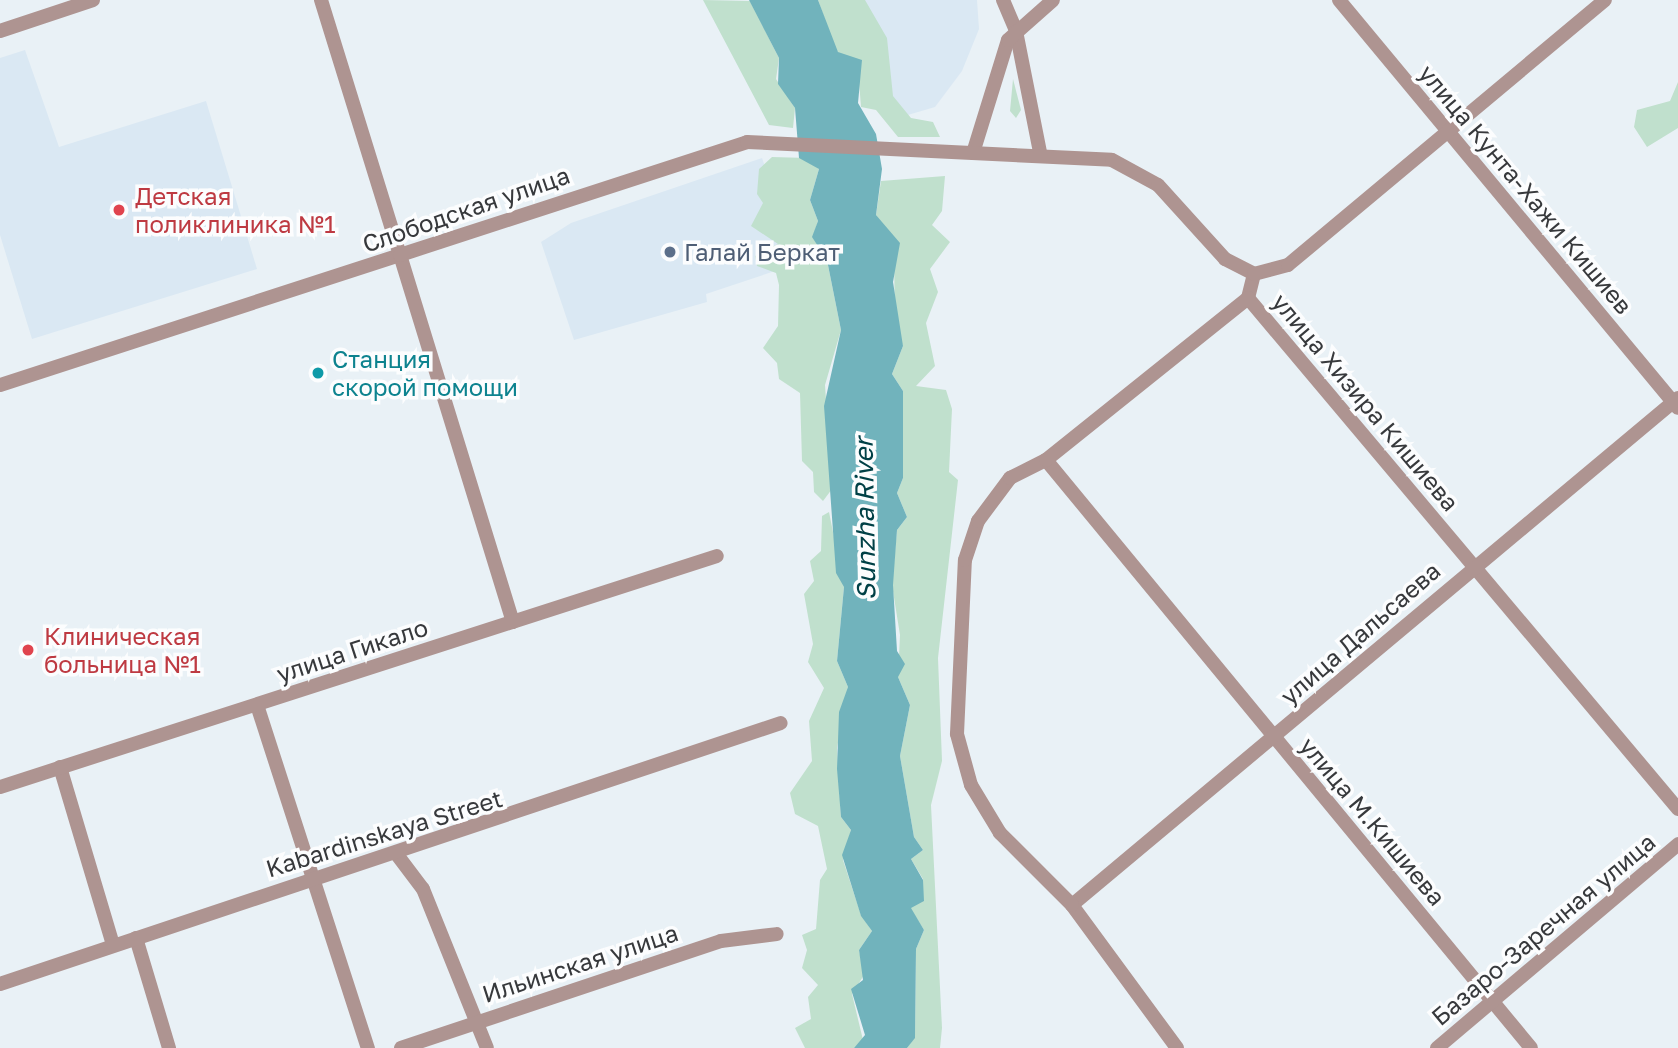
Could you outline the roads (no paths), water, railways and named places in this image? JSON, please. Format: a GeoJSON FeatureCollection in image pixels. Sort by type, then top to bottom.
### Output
{"type":"FeatureCollection","features":[{"type":"Feature","properties":{"kind":"street"},"geometry":{"type":"LineString","coordinates":[[41,0],[46,15]]}},
{"type":"Feature","properties":{"kind":"street"},"geometry":{"type":"LineString","coordinates":[[0,32],[93,0]]}},
{"type":"Feature","properties":{"kind":"street"},"geometry":{"type":"LineString","coordinates":[[321,0],[513,622]]}},
{"type":"Feature","properties":{"kind":"street"},"geometry":{"type":"LineString","coordinates":[[1003,0],[1016,31],[1040,152]]}},
{"type":"Feature","properties":{"kind":"street"},"geometry":{"type":"LineString","coordinates":[[972,153],[1016,31],[1052,0]]}},
{"type":"Feature","properties":{"kind":"street","name":"улица Кунта-Хажи Кишиев"},"geometry":{"type":"LineString","coordinates":[[1339,0],[1676,403]]}},
{"type":"Feature","properties":{"kind":"street"},"geometry":{"type":"LineString","coordinates":[[1254,274],[1288,265],[1605,0]]}},
{"type":"Feature","properties":{"kind":"street","name":"Слободская улица"},"geometry":{"type":"LineString","coordinates":[[0,385],[747,142]]}},
{"type":"Feature","properties":{"kind":"street","name":"улица Хизира Кишиева"},"geometry":{"type":"LineString","coordinates":[[747,142],[942,153],[1040,152],[1094,156],[1144,174],[1225,259],[1254,274],[1248,298],[1475,564],[1678,809]]}},
{"type":"Feature","properties":{"kind":"street"},"geometry":{"type":"LineString","coordinates":[[1177,1048],[1072,905],[1000,833],[971,785],[957,734],[969,547],[998,490],[1046,460],[1248,298]]}},
{"type":"Feature","properties":{"kind":"street","name":"улица Дальсаева"},"geometry":{"type":"LineString","coordinates":[[1072,905],[1274,737],[1475,564],[1676,403]]}},
{"type":"Feature","properties":{"kind":"street","name":"улица М.Кишиева"},"geometry":{"type":"LineString","coordinates":[[1046,460],[1531,1048]]}},
{"type":"Feature","properties":{"kind":"street","name":"улица Гикало"},"geometry":{"type":"LineString","coordinates":[[0,787],[717,556]]}},
{"type":"Feature","properties":{"kind":"street"},"geometry":{"type":"LineString","coordinates":[[257,705],[310,878],[369,1048]]}},
{"type":"Feature","properties":{"kind":"street","name":"Kabardinskaya Street"},"geometry":{"type":"LineString","coordinates":[[0,984],[310,878],[398,856],[781,723]]}},
{"type":"Feature","properties":{"kind":"street"},"geometry":{"type":"LineString","coordinates":[[60,766],[113,945]]}},
{"type":"Feature","properties":{"kind":"street","name":"Базаро-Заречная улица"},"geometry":{"type":"LineString","coordinates":[[1437,1048],[1678,844]]}},
{"type":"Feature","properties":{"kind":"street"},"geometry":{"type":"LineString","coordinates":[[398,856],[423,889],[487,1048]]}},
{"type":"Feature","properties":{"kind":"street","name":"Ильинская улица"},"geometry":{"type":"LineString","coordinates":[[401,1048],[477,1020],[721,941],[777,933]]}},
{"type":"Feature","properties":{"kind":"street"},"geometry":{"type":"LineString","coordinates":[[136,938],[169,1048]]}},
{"type":"Feature","properties":{"kind":"water","name":"Sunzha River"},"geometry":{"type":"Polygon","coordinates":[[[749,0],[818,0],[838,52],[862,60],[858,103],[876,134],[882,169],[876,215],[900,243],[893,282],[903,346],[892,374],[903,391],[903,478],[897,493],[907,517],[897,530],[893,585],[897,651],[905,664],[898,677],[910,705],[900,756],[914,837],[923,850],[911,859],[923,880],[924,901],[911,908],[924,930],[916,949],[915,1038],[907,1048],[854,1048],[865,1035],[851,989],[863,980],[859,950],[872,931],[861,916],[842,855],[851,830],[841,817],[837,769],[839,712],[848,687],[837,661],[844,587],[836,573],[824,406],[841,330],[827,260],[812,237],[818,221],[810,200],[819,169],[799,158],[795,108],[778,84],[779,58],[749,0]]]}},
{"type":"Feature","properties":{"kind":"place","name":"Детская поликлиника №1"},"geometry":{"type":"Point","coordinates":[119,210]}},
{"type":"Feature","properties":{"kind":"place","name":"Галай Беркат"},"geometry":{"type":"Point","coordinates":[670,252]}},
{"type":"Feature","properties":{"kind":"place","name":"Станция скорой помощи"},"geometry":{"type":"Point","coordinates":[318,373]}},
{"type":"Feature","properties":{"kind":"place","name":"Клиническая больница №1"},"geometry":{"type":"Point","coordinates":[28,650]}}]}
